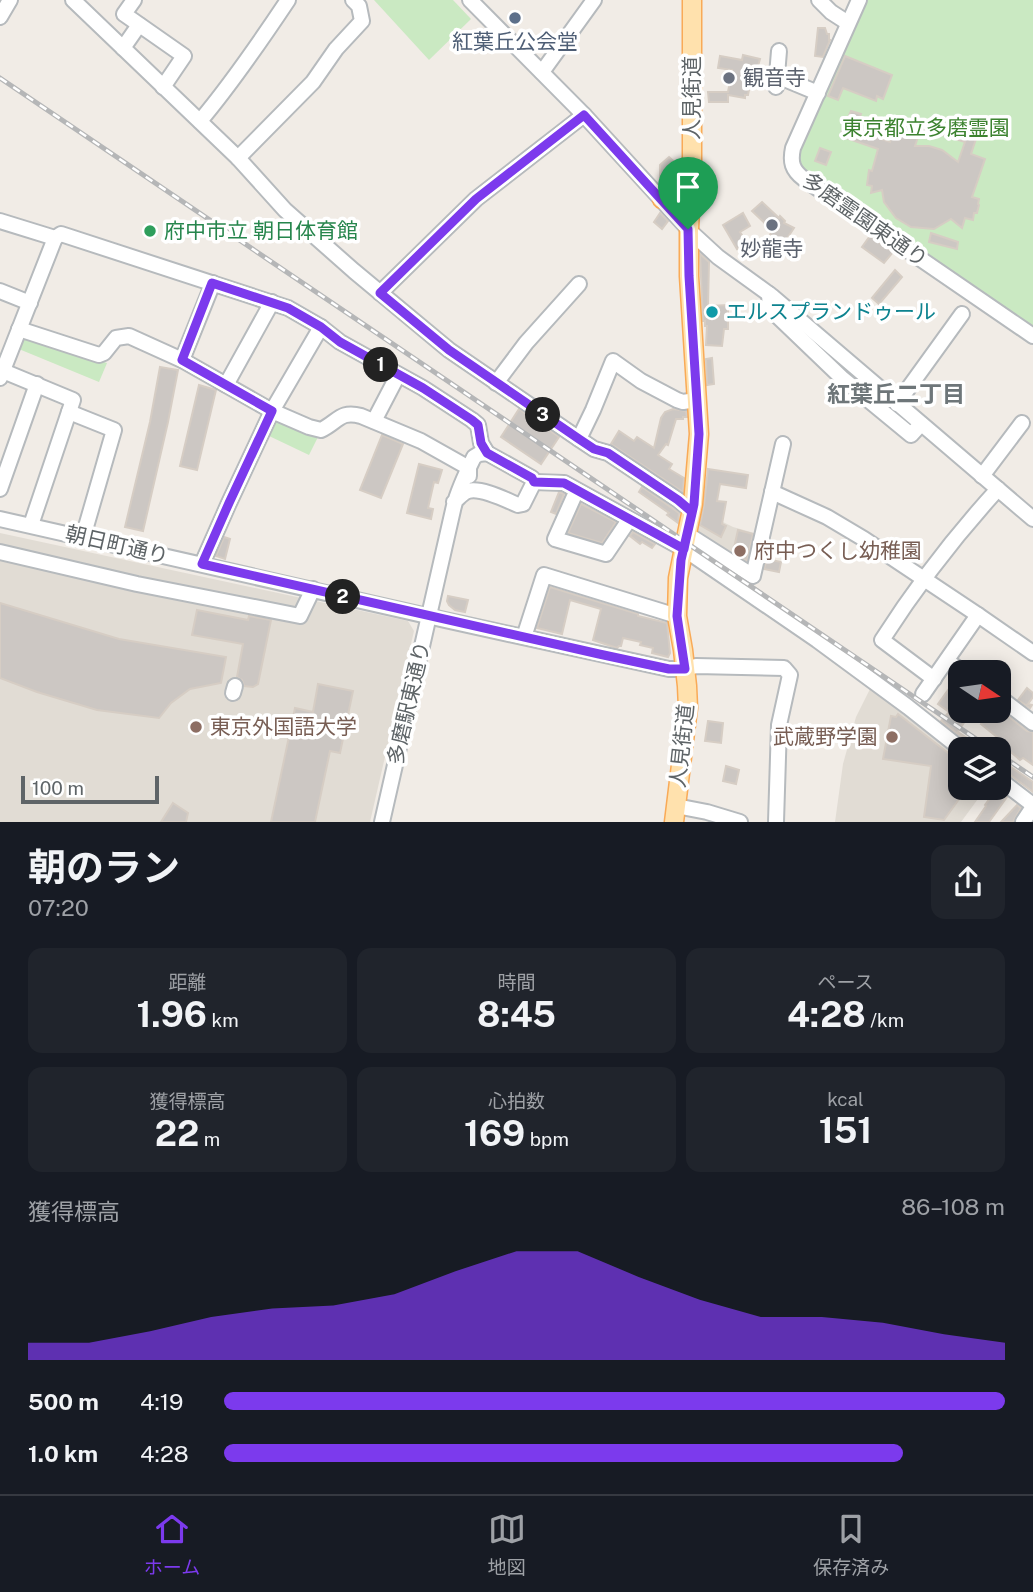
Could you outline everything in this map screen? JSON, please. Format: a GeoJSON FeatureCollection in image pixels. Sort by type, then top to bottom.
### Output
{"type":"FeatureCollection","features":[{"type":"Feature","properties":{"kind":"main road","name":"人見街道"},"geometry":{"type":"LineString","coordinates":[[675,814],[688,708],[677,616],[678,579],[692,512],[699,434],[688,229],[692,0]]}},
{"type":"Feature","properties":{"kind":"main road"},"geometry":{"type":"LineString","coordinates":[[662,198],[683,203],[690,198]]}},
{"type":"Feature","properties":{"kind":"street"},"geometry":{"type":"LineString","coordinates":[[0,17],[10,0]]}},
{"type":"Feature","properties":{"kind":"street"},"geometry":{"type":"LineString","coordinates":[[73,0],[238,158],[285,209],[380,293],[449,350],[496,383],[594,449],[608,453],[692,512]]}},
{"type":"Feature","properties":{"kind":"street"},"geometry":{"type":"LineString","coordinates":[[134,0],[124,14],[184,55],[163,87]]}},
{"type":"Feature","properties":{"kind":"street"},"geometry":{"type":"LineString","coordinates":[[200,121],[249,58],[287,0]]}},
{"type":"Feature","properties":{"kind":"street"},"geometry":{"type":"LineString","coordinates":[[238,158],[313,82],[336,49],[362,22],[359,6],[353,0]]}},
{"type":"Feature","properties":{"kind":"street"},"geometry":{"type":"LineString","coordinates":[[542,72],[594,0]]}},
{"type":"Feature","properties":{"kind":"street"},"geometry":{"type":"LineString","coordinates":[[820,0],[831,12],[848,23]]}},
{"type":"Feature","properties":{"kind":"street","name":"多磨霊園東通り"},"geometry":{"type":"LineString","coordinates":[[859,0],[793,148],[791,163],[797,174],[1033,336]]}},
{"type":"Feature","properties":{"kind":"street"},"geometry":{"type":"LineString","coordinates":[[473,1],[584,115],[688,229],[718,257],[769,294],[1033,519]]}},
{"type":"Feature","properties":{"kind":"street"},"geometry":{"type":"LineString","coordinates":[[124,48],[139,25]]}},
{"type":"Feature","properties":{"kind":"street"},"geometry":{"type":"LineString","coordinates":[[779,51],[776,81],[818,93]]}},
{"type":"Feature","properties":{"kind":"street"},"geometry":{"type":"LineString","coordinates":[[380,293],[476,199],[584,115]]}},
{"type":"Feature","properties":{"kind":"street"},"geometry":{"type":"LineString","coordinates":[[0,221],[55,238]]}},
{"type":"Feature","properties":{"kind":"street"},"geometry":{"type":"LineString","coordinates":[[31,525],[74,400],[37,384],[1,374],[55,238],[61,234],[272,302],[321,327],[340,342],[398,375],[374,421]]}},
{"type":"Feature","properties":{"kind":"street"},"geometry":{"type":"LineString","coordinates":[[182,360],[212,283]]}},
{"type":"Feature","properties":{"kind":"street"},"geometry":{"type":"LineString","coordinates":[[496,383],[526,343],[579,284]]}},
{"type":"Feature","properties":{"kind":"street"},"geometry":{"type":"LineString","coordinates":[[0,291],[30,303]]}},
{"type":"Feature","properties":{"kind":"street"},"geometry":{"type":"LineString","coordinates":[[769,294],[769,309],[859,393],[911,435],[921,424]]}},
{"type":"Feature","properties":{"kind":"street"},"geometry":{"type":"LineString","coordinates":[[226,385],[272,302]]}},
{"type":"Feature","properties":{"kind":"street"},"geometry":{"type":"LineString","coordinates":[[897,404],[962,314]]}},
{"type":"Feature","properties":{"kind":"street"},"geometry":{"type":"LineString","coordinates":[[202,564],[272,411],[321,327]]}},
{"type":"Feature","properties":{"kind":"street"},"geometry":{"type":"LineString","coordinates":[[19,329],[99,355],[104,353],[116,338],[129,336],[182,360],[272,411],[309,427],[321,430],[347,414],[361,416],[421,441],[532,478],[534,482]]}},
{"type":"Feature","properties":{"kind":"street"},"geometry":{"type":"LineString","coordinates":[[579,439],[613,361],[641,381],[677,400],[696,400]]}},
{"type":"Feature","properties":{"kind":"street","name":"多磨駅東通り"},"geometry":{"type":"LineString","coordinates":[[382,822],[454,502],[476,460],[480,436],[478,425],[472,420],[398,375]]}},
{"type":"Feature","properties":{"kind":"street"},"geometry":{"type":"LineString","coordinates":[[0,489],[37,384]]}},
{"type":"Feature","properties":{"kind":"street"},"geometry":{"type":"LineString","coordinates":[[69,412],[114,430],[83,537]]}},
{"type":"Feature","properties":{"kind":"street"},"geometry":{"type":"LineString","coordinates":[[982,476],[1022,423]]}},
{"type":"Feature","properties":{"kind":"street"},"geometry":{"type":"LineString","coordinates":[[534,482],[564,483],[629,520],[685,541],[753,576],[783,444]]}},
{"type":"Feature","properties":{"kind":"street"},"geometry":{"type":"LineString","coordinates":[[476,460],[470,480],[473,485],[518,505],[523,504],[534,482]]}},
{"type":"Feature","properties":{"kind":"street"},"geometry":{"type":"LineString","coordinates":[[934,679],[882,640],[923,579],[998,489]]}},
{"type":"Feature","properties":{"kind":"street"},"geometry":{"type":"LineString","coordinates":[[454,502],[467,491],[482,491]]}},
{"type":"Feature","properties":{"kind":"street"},"geometry":{"type":"LineString","coordinates":[[576,492],[555,539],[606,554],[629,520]]}},
{"type":"Feature","properties":{"kind":"street"},"geometry":{"type":"LineString","coordinates":[[772,492],[827,517],[864,539],[1033,653]]}},
{"type":"Feature","properties":{"kind":"street","name":"朝日町通り"},"geometry":{"type":"LineString","coordinates":[[0,519],[669,669],[696,666],[784,668],[790,675],[779,725],[776,822]]}},
{"type":"Feature","properties":{"kind":"street"},"geometry":{"type":"LineString","coordinates":[[685,541],[948,739]]}},
{"type":"Feature","properties":{"kind":"street"},"geometry":{"type":"LineString","coordinates":[[0,552],[137,584],[300,616],[313,589]]}},
{"type":"Feature","properties":{"kind":"street"},"geometry":{"type":"LineString","coordinates":[[524,637],[544,575],[677,616]]}},
{"type":"Feature","properties":{"kind":"street"},"geometry":{"type":"LineString","coordinates":[[923,694],[978,615]]}},
{"type":"Feature","properties":{"kind":"street"},"geometry":{"type":"LineString","coordinates":[[1012,707],[1033,723]]}},
{"type":"Feature","properties":{"kind":"street"},"geometry":{"type":"LineString","coordinates":[[1011,789],[1033,806],[1023,822]]}},
{"type":"Feature","properties":{"kind":"street"},"geometry":{"type":"LineString","coordinates":[[675,814],[707,812],[737,822]]}},
{"type":"Feature","properties":{"kind":"shaded area","name":"府中つくし幼稚園"},"geometry":{"type":"Polygon","coordinates":[[[697,509],[733,527],[758,534],[750,568],[691,527],[697,509]]]}},
{"type":"Feature","properties":{"kind":"shaded area","name":"東京外国語大学"},"geometry":{"type":"Polygon","coordinates":[[[0,533],[408,621],[414,631],[370,822],[0,822],[0,533]]]}},
{"type":"Feature","properties":{"kind":"shaded area","name":"武蔵野学園"},"geometry":{"type":"Polygon","coordinates":[[[870,689],[948,747],[948,800],[977,800],[961,822],[835,822],[843,764],[856,717],[870,689]]]}},
{"type":"Feature","properties":{"kind":"green space"},"geometry":{"type":"Polygon","coordinates":[[[374,0],[453,0],[471,19],[429,60],[374,0]]]}},
{"type":"Feature","properties":{"kind":"green space","name":"東京都立多磨霊園"},"geometry":{"type":"Polygon","coordinates":[[[863,0],[1033,0],[1033,332],[806,175],[798,164],[797,153],[863,0]]]}},
{"type":"Feature","properties":{"kind":"green space"},"geometry":{"type":"Polygon","coordinates":[[[19,333],[107,363],[99,382],[14,347],[19,333]]]}},
{"type":"Feature","properties":{"kind":"green space"},"geometry":{"type":"Polygon","coordinates":[[[276,416],[318,437],[309,455],[267,435],[276,416]]]}},
{"type":"Feature","properties":{"kind":"building"},"geometry":{"type":"Polygon","coordinates":[[[818,28],[825,28],[829,34],[830,40],[823,57],[815,56],[818,28]]]}},
{"type":"Feature","properties":{"kind":"building"},"geometry":{"type":"Polygon","coordinates":[[[743,55],[760,59],[754,80],[751,79],[748,95],[745,95],[745,98],[728,95],[728,102],[709,102],[708,92],[728,92],[732,70],[718,68],[720,56],[742,60],[743,55]]]}},
{"type":"Feature","properties":{"kind":"building"},"geometry":{"type":"Polygon","coordinates":[[[845,56],[892,75],[883,99],[877,96],[876,101],[843,88],[838,100],[828,96],[845,56]]]}},
{"type":"Feature","properties":{"kind":"building"},"geometry":{"type":"Polygon","coordinates":[[[851,111],[861,114],[855,130],[890,142],[895,127],[919,134],[915,146],[942,150],[958,162],[965,142],[914,126],[917,118],[977,136],[971,154],[985,159],[972,197],[979,199],[973,220],[965,218],[962,228],[951,219],[934,229],[911,227],[896,218],[884,202],[882,190],[871,193],[872,186],[867,185],[869,170],[872,171],[878,149],[840,136],[851,111]]]}},
{"type":"Feature","properties":{"kind":"building"},"geometry":{"type":"Polygon","coordinates":[[[820,148],[831,152],[826,165],[815,161],[820,148]]]}},
{"type":"Feature","properties":{"kind":"building"},"geometry":{"type":"Polygon","coordinates":[[[669,157],[681,168],[680,186],[676,190],[660,177],[660,165],[669,157]]]}},
{"type":"Feature","properties":{"kind":"building"},"geometry":{"type":"Polygon","coordinates":[[[762,202],[779,218],[780,216],[784,223],[794,228],[782,251],[776,249],[780,241],[770,235],[772,230],[752,211],[762,202]]]}},
{"type":"Feature","properties":{"kind":"building"},"geometry":{"type":"Polygon","coordinates":[[[660,213],[668,221],[662,229],[654,222],[660,213]]]}},
{"type":"Feature","properties":{"kind":"building"},"geometry":{"type":"Polygon","coordinates":[[[743,213],[750,226],[740,232],[747,243],[737,249],[723,225],[743,213]]]}},
{"type":"Feature","properties":{"kind":"building"},"geometry":{"type":"Polygon","coordinates":[[[931,233],[958,242],[957,249],[929,242],[931,233]]]}},
{"type":"Feature","properties":{"kind":"building"},"geometry":{"type":"Polygon","coordinates":[[[870,236],[893,252],[884,263],[862,247],[870,236]]]}},
{"type":"Feature","properties":{"kind":"building"},"geometry":{"type":"Polygon","coordinates":[[[700,254],[709,262],[708,306],[728,305],[728,329],[724,329],[722,346],[706,345],[707,326],[703,321],[700,254]]]}},
{"type":"Feature","properties":{"kind":"building"},"geometry":{"type":"Polygon","coordinates":[[[895,270],[902,277],[879,304],[872,298],[895,270]]]}},
{"type":"Feature","properties":{"kind":"building"},"geometry":{"type":"Polygon","coordinates":[[[712,358],[714,384],[707,385],[706,359],[712,358]]]}},
{"type":"Feature","properties":{"kind":"building"},"geometry":{"type":"Polygon","coordinates":[[[160,367],[178,370],[143,531],[125,527],[160,367]]]}},
{"type":"Feature","properties":{"kind":"building"},"geometry":{"type":"Polygon","coordinates":[[[199,385],[216,390],[197,470],[180,466],[199,385]]]}},
{"type":"Feature","properties":{"kind":"building"},"geometry":{"type":"Polygon","coordinates":[[[519,409],[559,437],[541,464],[501,437],[519,409]]]}},
{"type":"Feature","properties":{"kind":"building"},"geometry":{"type":"Polygon","coordinates":[[[673,409],[686,411],[687,417],[676,419],[668,445],[666,444],[658,455],[672,464],[669,469],[684,478],[683,492],[611,444],[619,431],[634,441],[637,437],[654,448],[661,418],[665,412],[673,409]]]}},
{"type":"Feature","properties":{"kind":"building"},"geometry":{"type":"Polygon","coordinates":[[[382,435],[403,444],[381,498],[360,490],[382,435]]]}},
{"type":"Feature","properties":{"kind":"building"},"geometry":{"type":"Polygon","coordinates":[[[419,464],[442,470],[438,483],[434,482],[428,508],[433,509],[431,519],[407,513],[419,464]]]}},
{"type":"Feature","properties":{"kind":"building"},"geometry":{"type":"Polygon","coordinates":[[[708,469],[748,475],[746,488],[720,484],[717,501],[726,502],[722,524],[726,526],[721,537],[700,525],[708,469]]]}},
{"type":"Feature","properties":{"kind":"building"},"geometry":{"type":"Polygon","coordinates":[[[642,487],[679,513],[678,523],[667,515],[669,513],[639,492],[642,487]]]}},
{"type":"Feature","properties":{"kind":"building"},"geometry":{"type":"Polygon","coordinates":[[[559,492],[564,494],[556,514],[551,512],[559,492]]]}},
{"type":"Feature","properties":{"kind":"building"},"geometry":{"type":"Polygon","coordinates":[[[581,504],[616,522],[602,543],[568,533],[581,504]]]}},
{"type":"Feature","properties":{"kind":"building"},"geometry":{"type":"Polygon","coordinates":[[[738,530],[753,534],[747,561],[733,552],[738,530]]]}},
{"type":"Feature","properties":{"kind":"building"},"geometry":{"type":"Polygon","coordinates":[[[633,532],[655,544],[652,548],[642,542],[640,544],[630,536],[633,532]]]}},
{"type":"Feature","properties":{"kind":"building"},"geometry":{"type":"Polygon","coordinates":[[[224,537],[230,539],[225,559],[216,556],[224,537]]]}},
{"type":"Feature","properties":{"kind":"building"},"geometry":{"type":"Polygon","coordinates":[[[767,559],[781,562],[779,572],[764,569],[767,559]]]}},
{"type":"Feature","properties":{"kind":"building"},"geometry":{"type":"Polygon","coordinates":[[[550,587],[667,623],[670,653],[668,657],[652,653],[653,648],[640,645],[641,642],[623,638],[621,646],[617,648],[593,640],[601,609],[570,600],[562,634],[537,628],[550,587]]]}},
{"type":"Feature","properties":{"kind":"building"},"geometry":{"type":"Polygon","coordinates":[[[448,596],[468,600],[465,612],[455,610],[449,605],[448,596]]]}},
{"type":"Feature","properties":{"kind":"building"},"geometry":{"type":"Polygon","coordinates":[[[0,603],[119,639],[226,657],[221,683],[190,689],[171,703],[159,718],[97,710],[37,692],[0,678],[0,603]]]}},
{"type":"Feature","properties":{"kind":"building"},"geometry":{"type":"Polygon","coordinates":[[[197,610],[248,620],[249,616],[271,620],[258,684],[253,687],[244,686],[242,680],[237,677],[243,644],[192,635],[197,610]]]}},
{"type":"Feature","properties":{"kind":"building"},"geometry":{"type":"Polygon","coordinates":[[[318,684],[353,691],[340,753],[330,751],[315,822],[271,822],[295,708],[313,712],[318,684]]]}},
{"type":"Feature","properties":{"kind":"building"},"geometry":{"type":"Polygon","coordinates":[[[1027,688],[1033,693],[1028,704],[1032,705],[1030,708],[1018,700],[1027,688]]]}},
{"type":"Feature","properties":{"kind":"building"},"geometry":{"type":"Polygon","coordinates":[[[948,690],[948,711],[938,704],[948,690]]]}},
{"type":"Feature","properties":{"kind":"building"},"geometry":{"type":"Polygon","coordinates":[[[948,713],[948,723],[964,723],[958,732],[966,737],[962,737],[941,721],[948,713]]]}},
{"type":"Feature","properties":{"kind":"building"},"geometry":{"type":"Polygon","coordinates":[[[898,714],[948,753],[948,800],[958,800],[944,820],[924,817],[931,766],[883,759],[891,716],[896,717],[898,714]]]}},
{"type":"Feature","properties":{"kind":"building"},"geometry":{"type":"Polygon","coordinates":[[[1012,719],[1027,731],[1033,732],[1033,765],[1023,758],[1020,760],[1011,752],[1011,737],[997,737],[981,724],[1012,723],[1012,719]]]}},
{"type":"Feature","properties":{"kind":"building"},"geometry":{"type":"Polygon","coordinates":[[[708,721],[723,723],[721,743],[705,741],[708,721]]]}},
{"type":"Feature","properties":{"kind":"building"},"geometry":{"type":"Polygon","coordinates":[[[726,766],[739,770],[736,784],[723,781],[726,766]]]}},
{"type":"Feature","properties":{"kind":"building"},"geometry":{"type":"Polygon","coordinates":[[[1011,767],[1033,782],[1033,792],[1011,776],[1011,767]]]}},
{"type":"Feature","properties":{"kind":"building"},"geometry":{"type":"Polygon","coordinates":[[[989,800],[1005,800],[989,822],[975,822],[989,800]]]}},
{"type":"Feature","properties":{"kind":"building"},"geometry":{"type":"Polygon","coordinates":[[[173,803],[188,813],[186,822],[161,822],[173,803]]]}},
{"type":"Feature","properties":{"kind":"building"},"geometry":{"type":"Polygon","coordinates":[[[1017,805],[1021,808],[1013,822],[1001,822],[1017,805]]]}},
{"type":"Feature","properties":{"kind":"railway"},"geometry":{"type":"LineString","coordinates":[[0,78],[973,737]]}},
{"type":"Feature","properties":{"kind":"railway"},"geometry":{"type":"LineString","coordinates":[[1011,762],[1033,777]]}},
{"type":"Feature","properties":{"kind":"place","name":"紅葉丘公会堂"},"geometry":{"type":"Point","coordinates":[515,18]}},
{"type":"Feature","properties":{"kind":"place","name":"観音寺"},"geometry":{"type":"Point","coordinates":[729,78]}},
{"type":"Feature","properties":{"kind":"place","name":"妙龍寺"},"geometry":{"type":"Point","coordinates":[772,225]}},
{"type":"Feature","properties":{"kind":"place","name":"府中市立 朝日体育館"},"geometry":{"type":"Point","coordinates":[150,231]}},
{"type":"Feature","properties":{"kind":"place","name":"エルスプランドゥール"},"geometry":{"type":"Point","coordinates":[712,312]}},
{"type":"Feature","properties":{"kind":"place","name":"府中つくし幼稚園"},"geometry":{"type":"Point","coordinates":[740,551]}},
{"type":"Feature","properties":{"kind":"place","name":"東京外国語大学"},"geometry":{"type":"Point","coordinates":[196,727]}},
{"type":"Feature","properties":{"kind":"place","name":"武蔵野学園"},"geometry":{"type":"Point","coordinates":[892,737]}},
{"type":"Feature","properties":{"kind":"district","name":"紅葉丘二丁目"},"geometry":{"type":"Point","coordinates":[896,394]}},
{"type":"Feature","properties":{"kind":"route"},"geometry":{"type":"LineString","coordinates":[[688,229],[584,115],[489,187],[380,293],[449,350],[594,449],[608,453],[692,512],[681,560],[678,579],[677,616],[685,669],[669,669],[599,654],[202,564],[272,411],[182,360],[212,283],[288,308],[304,317],[340,342],[423,388],[472,420],[478,425],[483,450],[532,478],[534,482],[564,483],[576,492],[590,498],[684,549],[694,504],[699,434],[688,229]]}}]}
